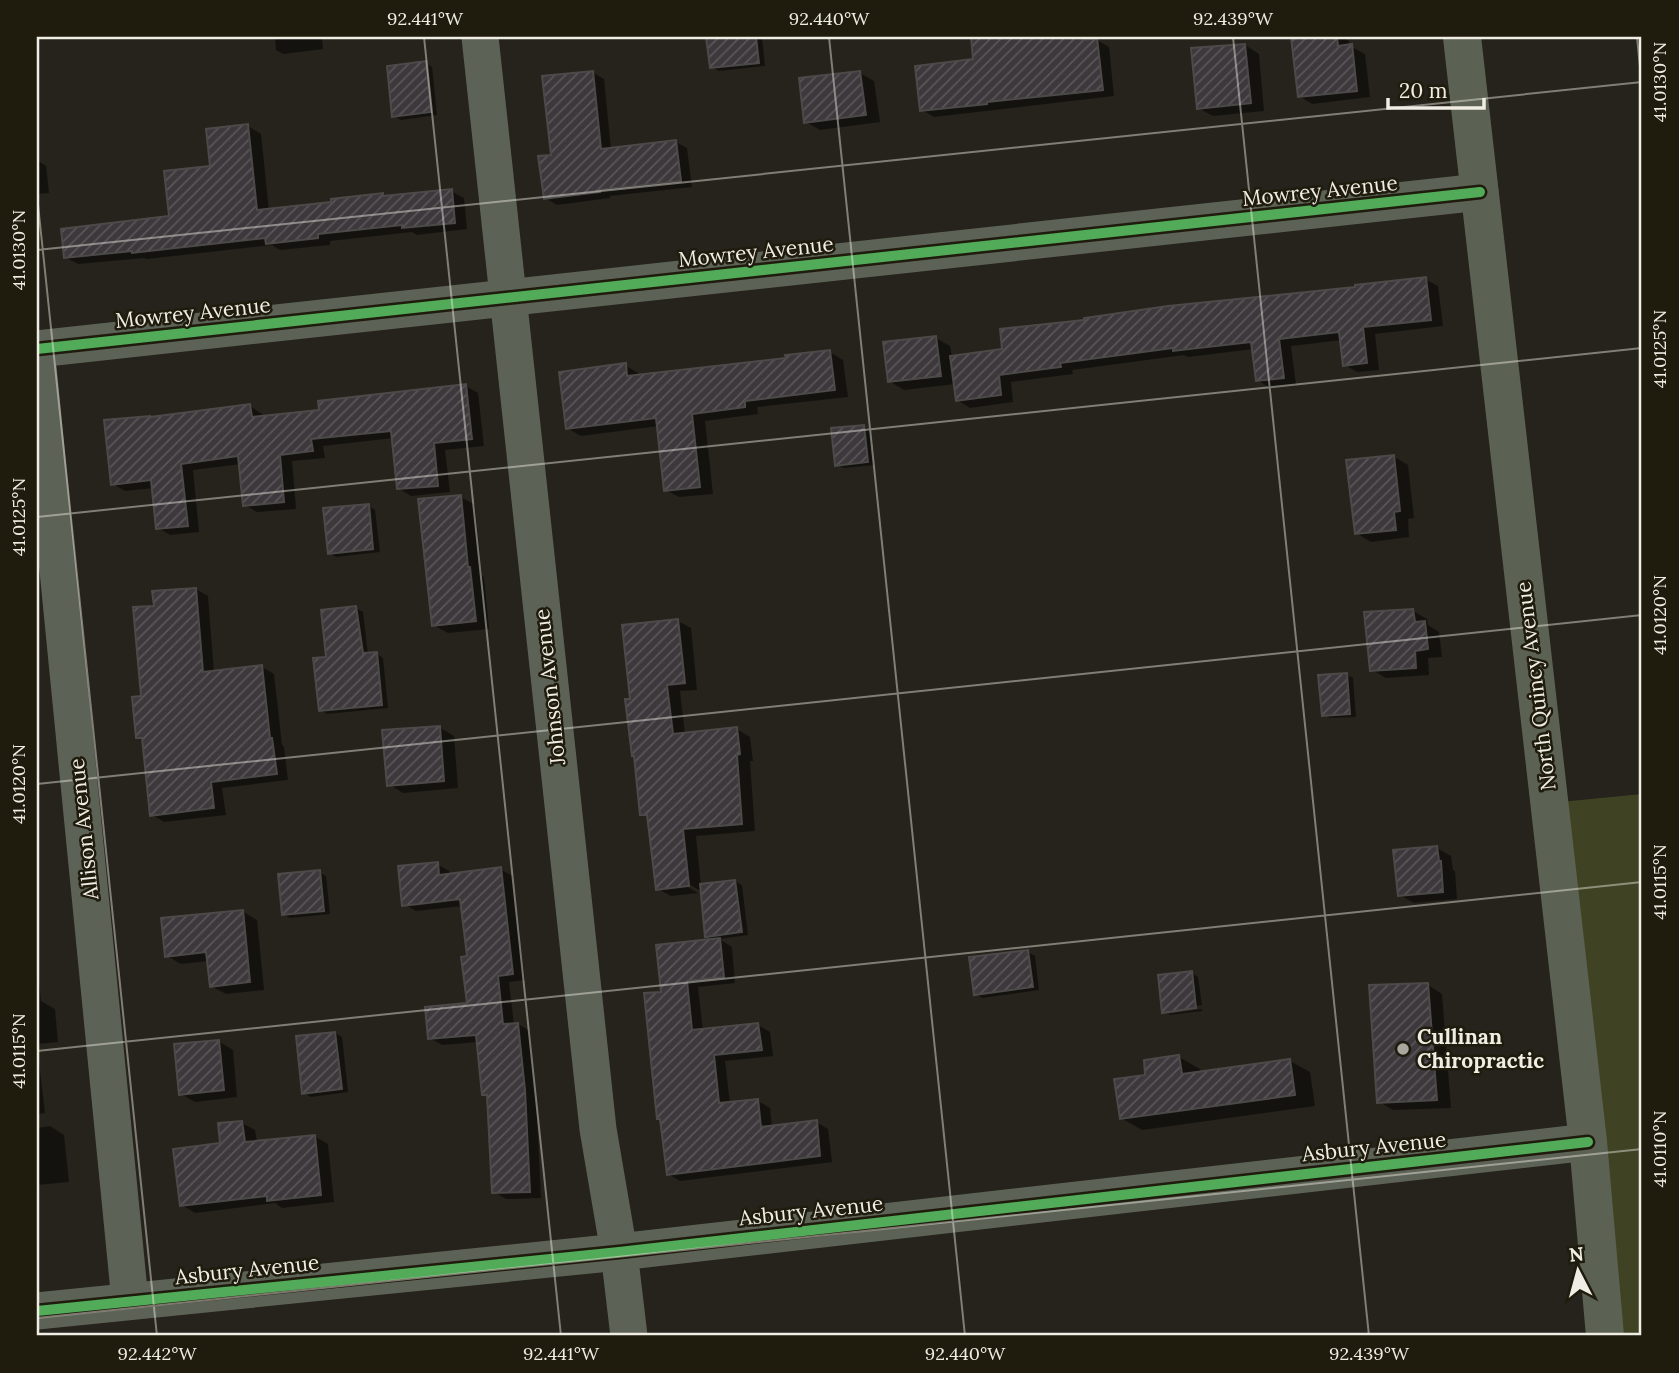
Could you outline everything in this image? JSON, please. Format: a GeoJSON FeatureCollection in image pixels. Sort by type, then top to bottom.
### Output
{"type":"FeatureCollection","features":[{"type":"Feature","properties":{"kind":"main road","name":"North Quincy Avenue"},"geometry":{"type":"LineString","coordinates":[[1462,37],[1588,1142],[1605,1336]]}},
{"type":"Feature","properties":{"kind":"street","name":"Johnson Avenue"},"geometry":{"type":"LineString","coordinates":[[480,37],[598,1129],[619,1252],[629,1336]]}},
{"type":"Feature","properties":{"kind":"street","name":"Mowrey Avenue"},"geometry":{"type":"LineString","coordinates":[[37,349],[1480,192]]}},
{"type":"Feature","properties":{"kind":"street","name":"Allison Avenue"},"geometry":{"type":"LineString","coordinates":[[37,357],[130,1301]]}},
{"type":"Feature","properties":{"kind":"street","name":"Asbury Avenue"},"geometry":{"type":"LineString","coordinates":[[37,1311],[619,1252],[1588,1142]]}},
{"type":"Feature","properties":{"kind":"green space"},"geometry":{"type":"Polygon","coordinates":[[[1642,794],[1642,1336],[1605,1336],[1550,803],[1642,794]]]}},
{"type":"Feature","properties":{"kind":"building"},"geometry":{"type":"Polygon","coordinates":[[[706,37],[756,37],[759,63],[710,68],[706,37]]]}},
{"type":"Feature","properties":{"kind":"building"},"geometry":{"type":"Polygon","coordinates":[[[971,37],[1082,37],[1082,40],[1097,38],[1103,90],[920,111],[915,66],[973,59],[971,37]]]}},
{"type":"Feature","properties":{"kind":"building"},"geometry":{"type":"Polygon","coordinates":[[[1291,37],[1337,37],[1338,46],[1352,44],[1357,91],[1298,97],[1291,37]]]}},
{"type":"Feature","properties":{"kind":"building"},"geometry":{"type":"Polygon","coordinates":[[[1245,44],[1251,103],[1197,109],[1191,48],[1245,44]]]}},
{"type":"Feature","properties":{"kind":"building"},"geometry":{"type":"Polygon","coordinates":[[[426,61],[431,112],[392,117],[387,66],[426,61]]]}},
{"type":"Feature","properties":{"kind":"building"},"geometry":{"type":"Polygon","coordinates":[[[593,71],[601,149],[676,140],[681,181],[544,199],[538,156],[551,155],[542,76],[593,71]]]}},
{"type":"Feature","properties":{"kind":"building"},"geometry":{"type":"Polygon","coordinates":[[[860,71],[866,115],[804,123],[799,78],[860,71]]]}},
{"type":"Feature","properties":{"kind":"building"},"geometry":{"type":"Polygon","coordinates":[[[248,124],[257,210],[383,193],[383,196],[452,189],[455,223],[402,228],[402,225],[318,234],[318,238],[266,244],[265,238],[64,258],[61,229],[169,216],[164,171],[210,166],[206,129],[248,124]]]}},
{"type":"Feature","properties":{"kind":"building"},"geometry":{"type":"Polygon","coordinates":[[[1426,277],[1431,320],[1363,327],[1367,363],[1343,366],[1339,332],[1279,339],[1284,378],[1256,381],[1251,342],[1173,351],[1173,348],[1060,363],[1061,367],[999,375],[1001,395],[956,401],[950,356],[1002,349],[1000,329],[1084,320],[1168,306],[1426,277]]]}},
{"type":"Feature","properties":{"kind":"building"},"geometry":{"type":"Polygon","coordinates":[[[936,336],[941,376],[888,382],[883,342],[936,336]]]}},
{"type":"Feature","properties":{"kind":"building"},"geometry":{"type":"Polygon","coordinates":[[[830,350],[835,390],[745,401],[745,407],[692,414],[700,487],[664,491],[656,418],[566,429],[559,372],[626,363],[627,376],[786,358],[785,355],[830,350]]]}},
{"type":"Feature","properties":{"kind":"building"},"geometry":{"type":"Polygon","coordinates":[[[466,384],[472,439],[434,443],[438,486],[397,489],[391,431],[311,439],[313,451],[280,455],[284,502],[243,506],[238,456],[181,464],[188,526],[156,529],[151,480],[111,485],[104,420],[250,404],[252,417],[319,410],[318,401],[466,384]]]}},
{"type":"Feature","properties":{"kind":"building"},"geometry":{"type":"Polygon","coordinates":[[[864,425],[868,462],[835,466],[831,428],[864,425]]]}},
{"type":"Feature","properties":{"kind":"building"},"geometry":{"type":"Polygon","coordinates":[[[1394,455],[1400,511],[1394,512],[1396,530],[1355,534],[1346,460],[1394,455]]]}},
{"type":"Feature","properties":{"kind":"building"},"geometry":{"type":"Polygon","coordinates":[[[461,495],[476,621],[432,626],[418,499],[461,495]]]}},
{"type":"Feature","properties":{"kind":"building"},"geometry":{"type":"Polygon","coordinates":[[[369,504],[373,549],[328,554],[323,508],[369,504]]]}},
{"type":"Feature","properties":{"kind":"building"},"geometry":{"type":"Polygon","coordinates":[[[196,588],[203,672],[262,665],[277,774],[211,782],[214,808],[150,816],[142,738],[136,738],[132,697],[141,696],[133,607],[154,606],[152,591],[196,588]]]}},
{"type":"Feature","properties":{"kind":"building"},"geometry":{"type":"Polygon","coordinates":[[[356,606],[363,653],[377,652],[382,705],[319,711],[313,658],[326,657],[321,610],[356,606]]]}},
{"type":"Feature","properties":{"kind":"building"},"geometry":{"type":"Polygon","coordinates":[[[1413,609],[1415,622],[1425,621],[1428,649],[1415,651],[1416,668],[1370,671],[1364,612],[1413,609]]]}},
{"type":"Feature","properties":{"kind":"building"},"geometry":{"type":"Polygon","coordinates":[[[678,619],[685,683],[667,685],[673,734],[737,727],[742,824],[683,829],[689,886],[656,890],[647,815],[640,815],[632,756],[625,699],[630,699],[622,625],[678,619]]]}},
{"type":"Feature","properties":{"kind":"building"},"geometry":{"type":"Polygon","coordinates":[[[1347,673],[1350,714],[1322,716],[1318,675],[1347,673]]]}},
{"type":"Feature","properties":{"kind":"building"},"geometry":{"type":"Polygon","coordinates":[[[440,726],[444,781],[387,786],[382,730],[440,726]]]}},
{"type":"Feature","properties":{"kind":"building"},"geometry":{"type":"Polygon","coordinates":[[[1437,846],[1443,892],[1398,896],[1393,850],[1437,846]]]}},
{"type":"Feature","properties":{"kind":"building"},"geometry":{"type":"Polygon","coordinates":[[[438,862],[439,875],[501,867],[513,974],[498,976],[503,1024],[518,1023],[525,1090],[530,1192],[492,1193],[487,1095],[482,1095],[476,1035],[428,1039],[425,1007],[467,1003],[461,957],[467,956],[460,899],[402,906],[398,866],[438,862]]]}},
{"type":"Feature","properties":{"kind":"building"},"geometry":{"type":"Polygon","coordinates":[[[320,870],[324,911],[282,915],[278,874],[320,870]]]}},
{"type":"Feature","properties":{"kind":"building"},"geometry":{"type":"Polygon","coordinates":[[[735,880],[742,932],[705,937],[700,884],[735,880]]]}},
{"type":"Feature","properties":{"kind":"building"},"geometry":{"type":"Polygon","coordinates":[[[243,910],[250,982],[210,987],[206,952],[165,957],[161,918],[243,910]]]}},
{"type":"Feature","properties":{"kind":"building"},"geometry":{"type":"Polygon","coordinates":[[[720,938],[724,977],[687,981],[692,1030],[758,1023],[762,1050],[714,1055],[719,1103],[758,1099],[761,1127],[817,1120],[820,1156],[667,1175],[660,1119],[657,1119],[644,993],[661,992],[656,945],[720,938]]]}},
{"type":"Feature","properties":{"kind":"building"},"geometry":{"type":"Polygon","coordinates":[[[1028,950],[1033,987],[974,995],[969,957],[1028,950]]]}},
{"type":"Feature","properties":{"kind":"building"},"geometry":{"type":"Polygon","coordinates":[[[1192,971],[1196,1008],[1162,1013],[1158,975],[1192,971]]]}},
{"type":"Feature","properties":{"kind":"building","name":"Cullinan Chiropractic"},"geometry":{"type":"Polygon","coordinates":[[[1428,983],[1437,1100],[1377,1103],[1369,985],[1428,983]]]}},
{"type":"Feature","properties":{"kind":"building"},"geometry":{"type":"Polygon","coordinates":[[[335,1032],[342,1089],[302,1094],[296,1036],[335,1032]]]}},
{"type":"Feature","properties":{"kind":"building"},"geometry":{"type":"Polygon","coordinates":[[[219,1040],[224,1090],[179,1095],[174,1044],[219,1040]]]}},
{"type":"Feature","properties":{"kind":"building"},"geometry":{"type":"Polygon","coordinates":[[[1179,1055],[1182,1074],[1290,1059],[1295,1095],[1120,1119],[1114,1079],[1145,1075],[1144,1060],[1179,1055]]]}},
{"type":"Feature","properties":{"kind":"building"},"geometry":{"type":"Polygon","coordinates":[[[242,1121],[245,1142],[315,1135],[321,1195],[267,1201],[267,1196],[180,1206],[173,1149],[220,1143],[218,1123],[242,1121]]]}},
{"type":"Feature","properties":{"kind":"cycle path"},"geometry":{"type":"LineString","coordinates":[[37,349],[1480,192]]}},
{"type":"Feature","properties":{"kind":"cycle path"},"geometry":{"type":"LineString","coordinates":[[37,1311],[619,1252],[1588,1142]]}},
{"type":"Feature","properties":{"kind":"place","name":"Cullinan Chiropractic"},"geometry":{"type":"Point","coordinates":[1403,1049]}}]}
